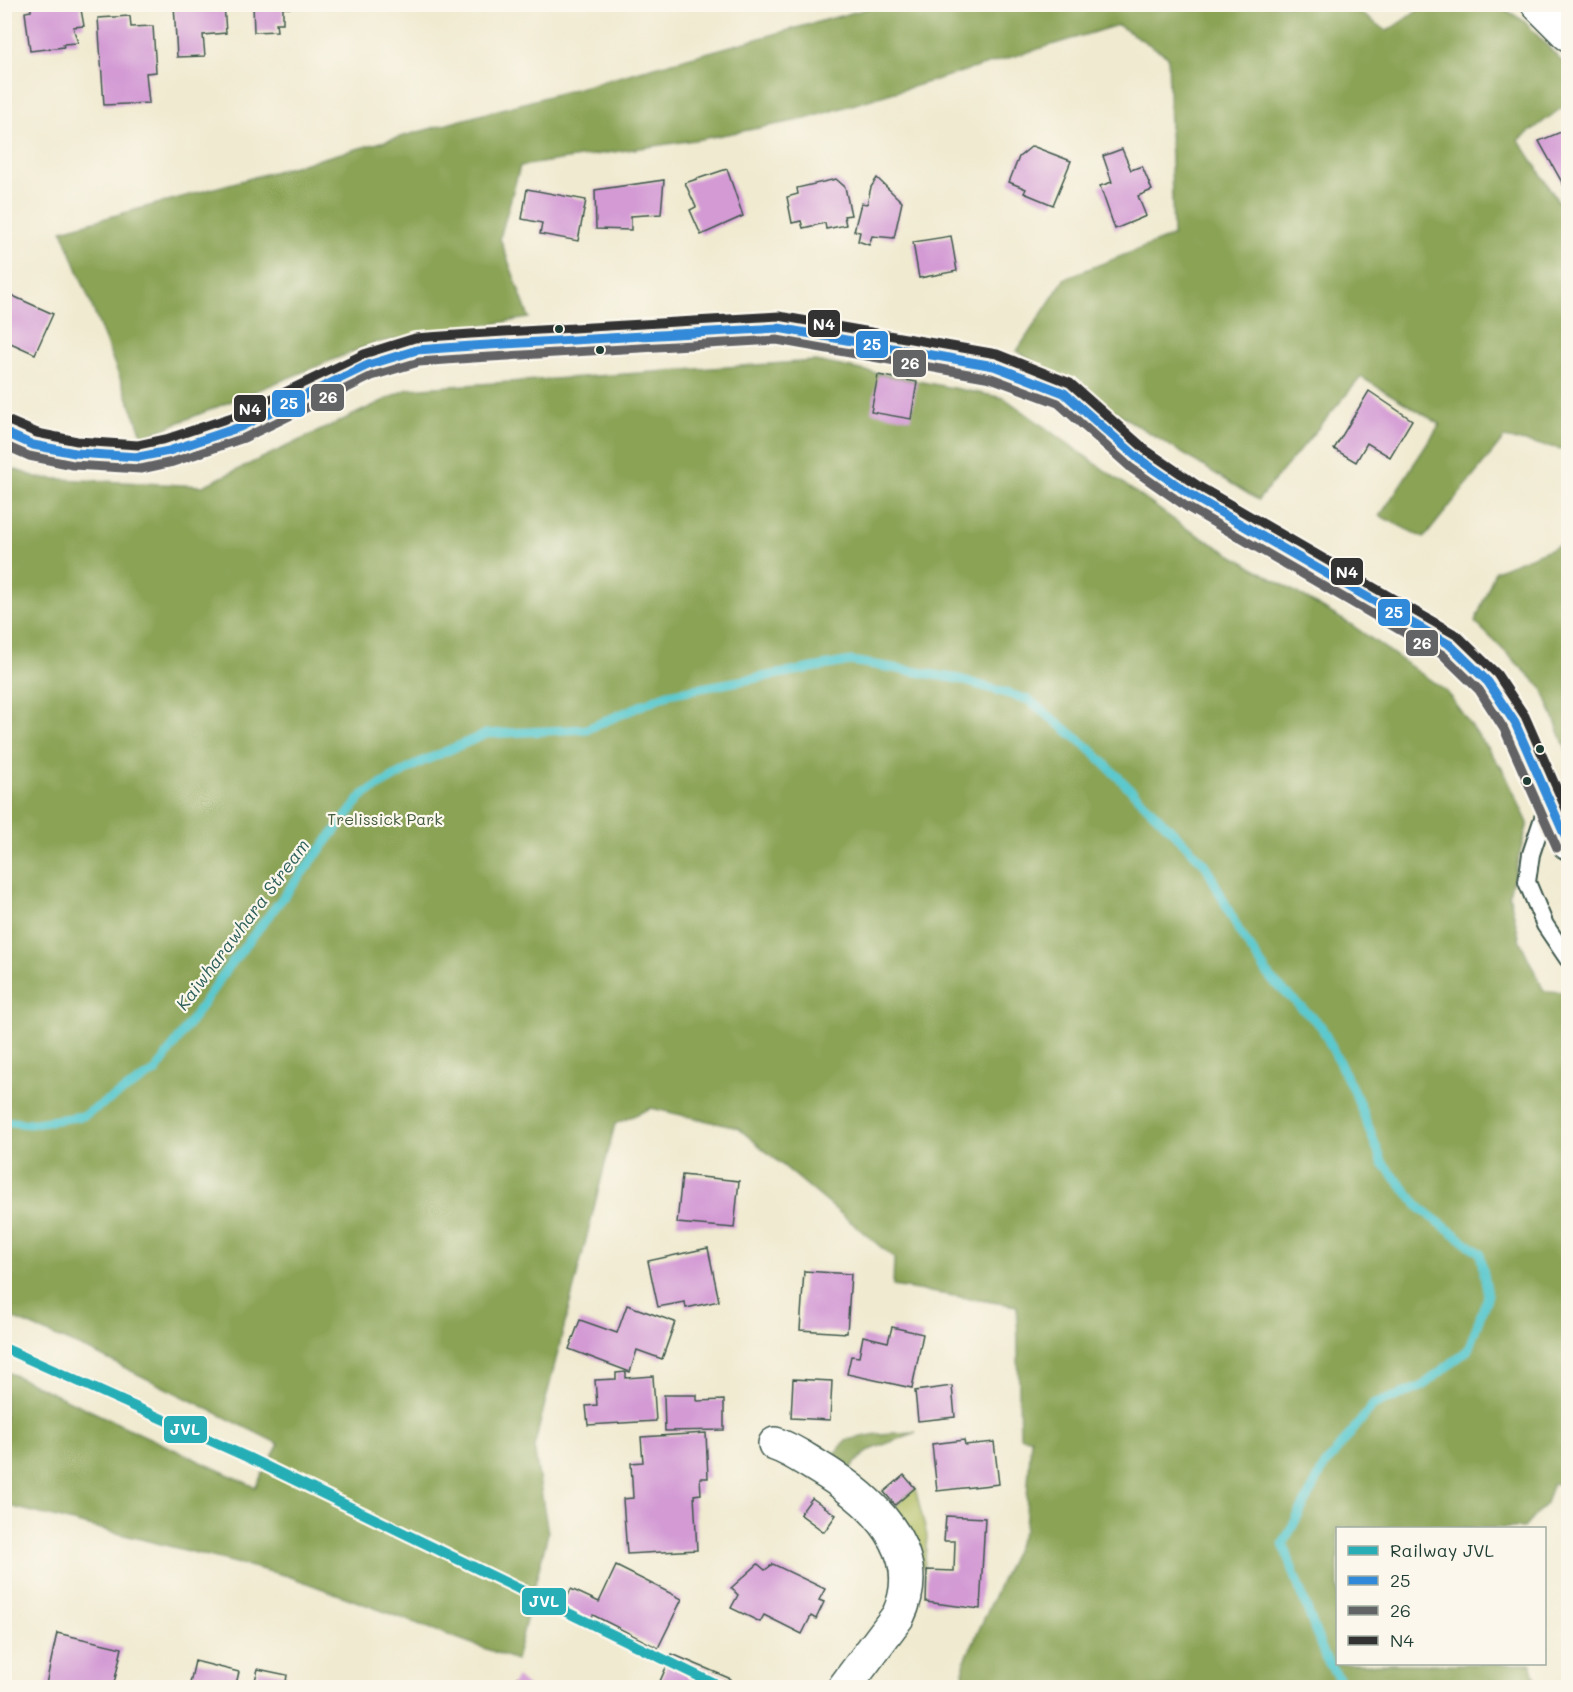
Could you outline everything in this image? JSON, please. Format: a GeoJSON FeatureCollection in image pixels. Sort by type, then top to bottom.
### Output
{"type":"FeatureCollection","features":[{"type":"Feature","properties":{"kind":"main road"},"geometry":{"type":"LineString","coordinates":[[1538,4],[1569,34]]}},
{"type":"Feature","properties":{"kind":"main road"},"geometry":{"type":"LineString","coordinates":[[4,432],[33,445],[75,453],[139,457],[169,451],[240,427],[368,365],[417,350],[472,346],[778,328],[994,366],[1064,393],[1139,459],[1194,497],[1449,645],[1488,682],[1515,723],[1569,843]]}},
{"type":"Feature","properties":{"kind":"main road"},"geometry":{"type":"LineString","coordinates":[[775,1444],[852,1488],[892,1531],[905,1558],[908,1584],[902,1609],[884,1637],[844,1688]]}},
{"type":"Feature","properties":{"kind":"lane"},"geometry":{"type":"LineString","coordinates":[[1549,800],[1531,854],[1527,882],[1545,925],[1569,959]]}},
{"type":"Feature","properties":{"kind":"green space"},"geometry":{"type":"Polygon","coordinates":[[[880,5],[1349,5],[1387,31],[1426,5],[1498,5],[1524,21],[1568,68],[1568,103],[1519,140],[1568,217],[1568,450],[1504,438],[1424,538],[1380,516],[1440,424],[1361,377],[1258,500],[1017,351],[1065,278],[1173,236],[1168,56],[1118,25],[805,119],[701,139],[520,166],[500,238],[529,318],[374,343],[143,437],[62,230],[880,5]]]}},
{"type":"Feature","properties":{"kind":"green space","name":"Trelissick Park"},"geometry":{"type":"Polygon","coordinates":[[[815,361],[1004,398],[1184,527],[1350,624],[1446,691],[1503,770],[1528,823],[1509,894],[1520,941],[1544,991],[1568,992],[1568,1487],[1553,1483],[1546,1503],[1525,1527],[1336,1527],[1336,1665],[1531,1665],[1537,1682],[1543,1687],[964,1687],[963,1665],[1025,1528],[1031,1438],[1020,1437],[1017,1306],[893,1286],[894,1258],[738,1128],[651,1108],[615,1124],[534,1447],[548,1533],[516,1660],[288,1576],[5,1505],[5,1371],[255,1487],[279,1444],[93,1352],[5,1315],[5,466],[39,478],[203,486],[408,389],[815,361]]]}},
{"type":"Feature","properties":{"kind":"green space"},"geometry":{"type":"Polygon","coordinates":[[[1568,531],[1568,754],[1542,688],[1475,622],[1495,571],[1565,543],[1568,531]]]}},
{"type":"Feature","properties":{"kind":"green space"},"geometry":{"type":"Polygon","coordinates":[[[916,1432],[868,1451],[850,1468],[830,1459],[847,1440],[877,1434],[916,1432]]]}},
{"type":"Feature","properties":{"kind":"green space"},"geometry":{"type":"Polygon","coordinates":[[[915,1488],[927,1536],[924,1568],[919,1565],[892,1509],[915,1488]]]}},
{"type":"Feature","properties":{"kind":"building"},"geometry":{"type":"Polygon","coordinates":[[[25,4],[80,4],[84,26],[73,27],[78,43],[30,51],[25,12],[31,11],[31,7],[25,7],[25,4]]]}},
{"type":"Feature","properties":{"kind":"building"},"geometry":{"type":"Polygon","coordinates":[[[174,4],[224,4],[226,33],[203,35],[205,56],[177,57],[174,4]]]}},
{"type":"Feature","properties":{"kind":"building"},"geometry":{"type":"Polygon","coordinates":[[[253,4],[290,4],[290,8],[283,8],[283,23],[276,23],[277,31],[254,32],[253,4]]]}},
{"type":"Feature","properties":{"kind":"building"},"geometry":{"type":"Polygon","coordinates":[[[130,16],[131,27],[153,26],[156,72],[146,73],[149,103],[104,105],[98,18],[130,16]]]}},
{"type":"Feature","properties":{"kind":"building"},"geometry":{"type":"Polygon","coordinates":[[[1568,129],[1568,193],[1539,141],[1568,129]]]}},
{"type":"Feature","properties":{"kind":"building"},"geometry":{"type":"Polygon","coordinates":[[[1032,146],[1071,161],[1053,205],[1024,193],[1026,189],[1009,182],[1019,157],[1032,146]]]}},
{"type":"Feature","properties":{"kind":"building"},"geometry":{"type":"Polygon","coordinates":[[[1122,149],[1131,170],[1142,166],[1152,190],[1138,196],[1146,216],[1115,229],[1100,186],[1112,182],[1103,156],[1122,149]]]}},
{"type":"Feature","properties":{"kind":"building"},"geometry":{"type":"Polygon","coordinates":[[[727,169],[743,216],[701,235],[690,210],[696,207],[685,183],[727,169]]]}},
{"type":"Feature","properties":{"kind":"building"},"geometry":{"type":"Polygon","coordinates":[[[877,178],[902,202],[894,238],[872,236],[869,245],[858,241],[860,232],[854,231],[861,203],[867,204],[871,187],[877,178]]]}},
{"type":"Feature","properties":{"kind":"building"},"geometry":{"type":"Polygon","coordinates":[[[836,179],[845,187],[851,215],[844,216],[846,225],[826,229],[825,223],[803,228],[801,221],[792,223],[787,197],[798,194],[797,188],[836,179]]]}},
{"type":"Feature","properties":{"kind":"building"},"geometry":{"type":"Polygon","coordinates":[[[664,180],[661,214],[631,216],[631,230],[596,229],[595,190],[664,180]]]}},
{"type":"Feature","properties":{"kind":"building"},"geometry":{"type":"Polygon","coordinates":[[[527,189],[586,200],[578,241],[540,234],[542,223],[522,219],[527,189]]]}},
{"type":"Feature","properties":{"kind":"building"},"geometry":{"type":"Polygon","coordinates":[[[951,236],[957,271],[919,278],[913,242],[951,236]]]}},
{"type":"Feature","properties":{"kind":"building"},"geometry":{"type":"Polygon","coordinates":[[[4,292],[53,314],[35,354],[4,340],[4,292]]]}},
{"type":"Feature","properties":{"kind":"building"},"geometry":{"type":"Polygon","coordinates":[[[878,375],[917,382],[911,419],[871,412],[878,375]]]}},
{"type":"Feature","properties":{"kind":"building"},"geometry":{"type":"Polygon","coordinates":[[[1369,391],[1412,420],[1390,457],[1367,443],[1356,462],[1334,449],[1369,391]]]}},
{"type":"Feature","properties":{"kind":"building"},"geometry":{"type":"Polygon","coordinates":[[[682,1175],[739,1181],[734,1228],[677,1223],[682,1175]]]}},
{"type":"Feature","properties":{"kind":"building"},"geometry":{"type":"Polygon","coordinates":[[[708,1248],[719,1301],[686,1308],[685,1302],[658,1307],[648,1261],[708,1248]]]}},
{"type":"Feature","properties":{"kind":"building"},"geometry":{"type":"Polygon","coordinates":[[[804,1271],[851,1274],[847,1333],[800,1330],[804,1271]]]}},
{"type":"Feature","properties":{"kind":"building"},"geometry":{"type":"Polygon","coordinates":[[[627,1305],[675,1322],[662,1359],[637,1350],[630,1372],[569,1349],[580,1320],[617,1333],[627,1305]]]}},
{"type":"Feature","properties":{"kind":"building"},"geometry":{"type":"Polygon","coordinates":[[[892,1327],[923,1334],[912,1388],[847,1374],[851,1356],[859,1357],[863,1336],[888,1342],[892,1327]]]}},
{"type":"Feature","properties":{"kind":"building"},"geometry":{"type":"Polygon","coordinates":[[[626,1372],[626,1378],[653,1376],[656,1421],[588,1425],[586,1406],[597,1405],[595,1380],[616,1379],[616,1373],[626,1372]]]}},
{"type":"Feature","properties":{"kind":"building"},"geometry":{"type":"Polygon","coordinates":[[[793,1379],[832,1381],[830,1420],[791,1418],[793,1379]]]}},
{"type":"Feature","properties":{"kind":"building"},"geometry":{"type":"Polygon","coordinates":[[[952,1386],[955,1417],[918,1421],[915,1391],[952,1386]]]}},
{"type":"Feature","properties":{"kind":"building"},"geometry":{"type":"Polygon","coordinates":[[[664,1395],[697,1395],[697,1401],[724,1400],[724,1430],[665,1431],[664,1395]]]}},
{"type":"Feature","properties":{"kind":"building"},"geometry":{"type":"Polygon","coordinates":[[[706,1433],[708,1478],[700,1478],[701,1494],[694,1495],[697,1550],[627,1554],[623,1499],[633,1498],[631,1463],[643,1462],[641,1437],[706,1433]]]}},
{"type":"Feature","properties":{"kind":"building"},"geometry":{"type":"Polygon","coordinates":[[[964,1440],[965,1445],[994,1442],[999,1484],[937,1491],[932,1444],[964,1440]]]}},
{"type":"Feature","properties":{"kind":"building"},"geometry":{"type":"Polygon","coordinates":[[[904,1475],[915,1488],[895,1505],[884,1492],[904,1475]]]}},
{"type":"Feature","properties":{"kind":"building"},"geometry":{"type":"Polygon","coordinates":[[[812,1498],[836,1515],[824,1532],[800,1514],[812,1498]]]}},
{"type":"Feature","properties":{"kind":"building"},"geometry":{"type":"Polygon","coordinates":[[[946,1516],[985,1518],[980,1609],[926,1602],[927,1570],[954,1571],[955,1541],[944,1541],[946,1516]]]}},
{"type":"Feature","properties":{"kind":"building"},"geometry":{"type":"Polygon","coordinates":[[[758,1564],[765,1570],[773,1564],[825,1589],[819,1600],[824,1602],[816,1619],[811,1616],[802,1634],[764,1615],[760,1622],[731,1608],[738,1595],[731,1588],[758,1564]]]}},
{"type":"Feature","properties":{"kind":"building"},"geometry":{"type":"Polygon","coordinates":[[[616,1566],[682,1599],[658,1648],[593,1615],[590,1620],[563,1607],[571,1589],[599,1602],[616,1566]]]}},
{"type":"Feature","properties":{"kind":"building"},"geometry":{"type":"Polygon","coordinates":[[[57,1633],[122,1648],[113,1688],[61,1688],[46,1684],[57,1633]]]}},
{"type":"Feature","properties":{"kind":"building"},"geometry":{"type":"Polygon","coordinates":[[[672,1654],[731,1679],[728,1688],[657,1688],[672,1654]]]}},
{"type":"Feature","properties":{"kind":"building"},"geometry":{"type":"Polygon","coordinates":[[[195,1661],[239,1672],[235,1688],[189,1688],[195,1661]]]}},
{"type":"Feature","properties":{"kind":"building"},"geometry":{"type":"Polygon","coordinates":[[[258,1669],[287,1675],[285,1688],[253,1688],[258,1669]]]}},
{"type":"Feature","properties":{"kind":"building"},"geometry":{"type":"Polygon","coordinates":[[[517,1677],[530,1688],[509,1688],[517,1677]]]}},
{"type":"Feature","properties":{"kind":"waterway","name":"Kaiwharawhara Stream"},"geometry":{"type":"LineString","coordinates":[[4,1121],[29,1124],[83,1116],[156,1071],[227,969],[363,795],[419,763],[486,734],[587,729],[668,694],[851,661],[959,679],[1029,700],[1089,748],[1205,864],[1239,931],[1271,979],[1321,1026],[1357,1098],[1382,1162],[1421,1209],[1480,1253],[1488,1295],[1468,1350],[1421,1387],[1373,1405],[1324,1467],[1283,1544],[1325,1657],[1345,1688]]}},
{"type":"Feature","properties":{"kind":"rail line","name":"JVL"},"geometry":{"type":"LineString","coordinates":[[4,1348],[247,1457],[723,1688]]}},
{"type":"Feature","properties":{"kind":"transit line","name":"N4"},"geometry":{"type":"LineString","coordinates":[[9,421],[37,433],[77,441],[138,445],[166,439],[235,416],[364,354],[415,338],[471,334],[779,316],[997,354],[1070,383],[1146,450],[1200,487],[1458,636],[1497,674],[1525,716],[1568,814]]}},
{"type":"Feature","properties":{"kind":"transit line","name":"25"},"geometry":{"type":"LineString","coordinates":[[4,432],[33,445],[75,453],[139,457],[169,451],[240,427],[368,365],[417,350],[472,346],[778,328],[994,366],[1064,393],[1139,459],[1194,497],[1450,645],[1488,682],[1515,723],[1568,843]]}},
{"type":"Feature","properties":{"kind":"transit line","name":"26"},"geometry":{"type":"LineString","coordinates":[[4,445],[29,456],[73,465],[141,469],[173,462],[244,438],[372,376],[419,362],[473,358],[777,340],[991,378],[1058,403],[1131,468],[1187,507],[1443,655],[1479,690],[1504,729],[1557,848]]}}]}
